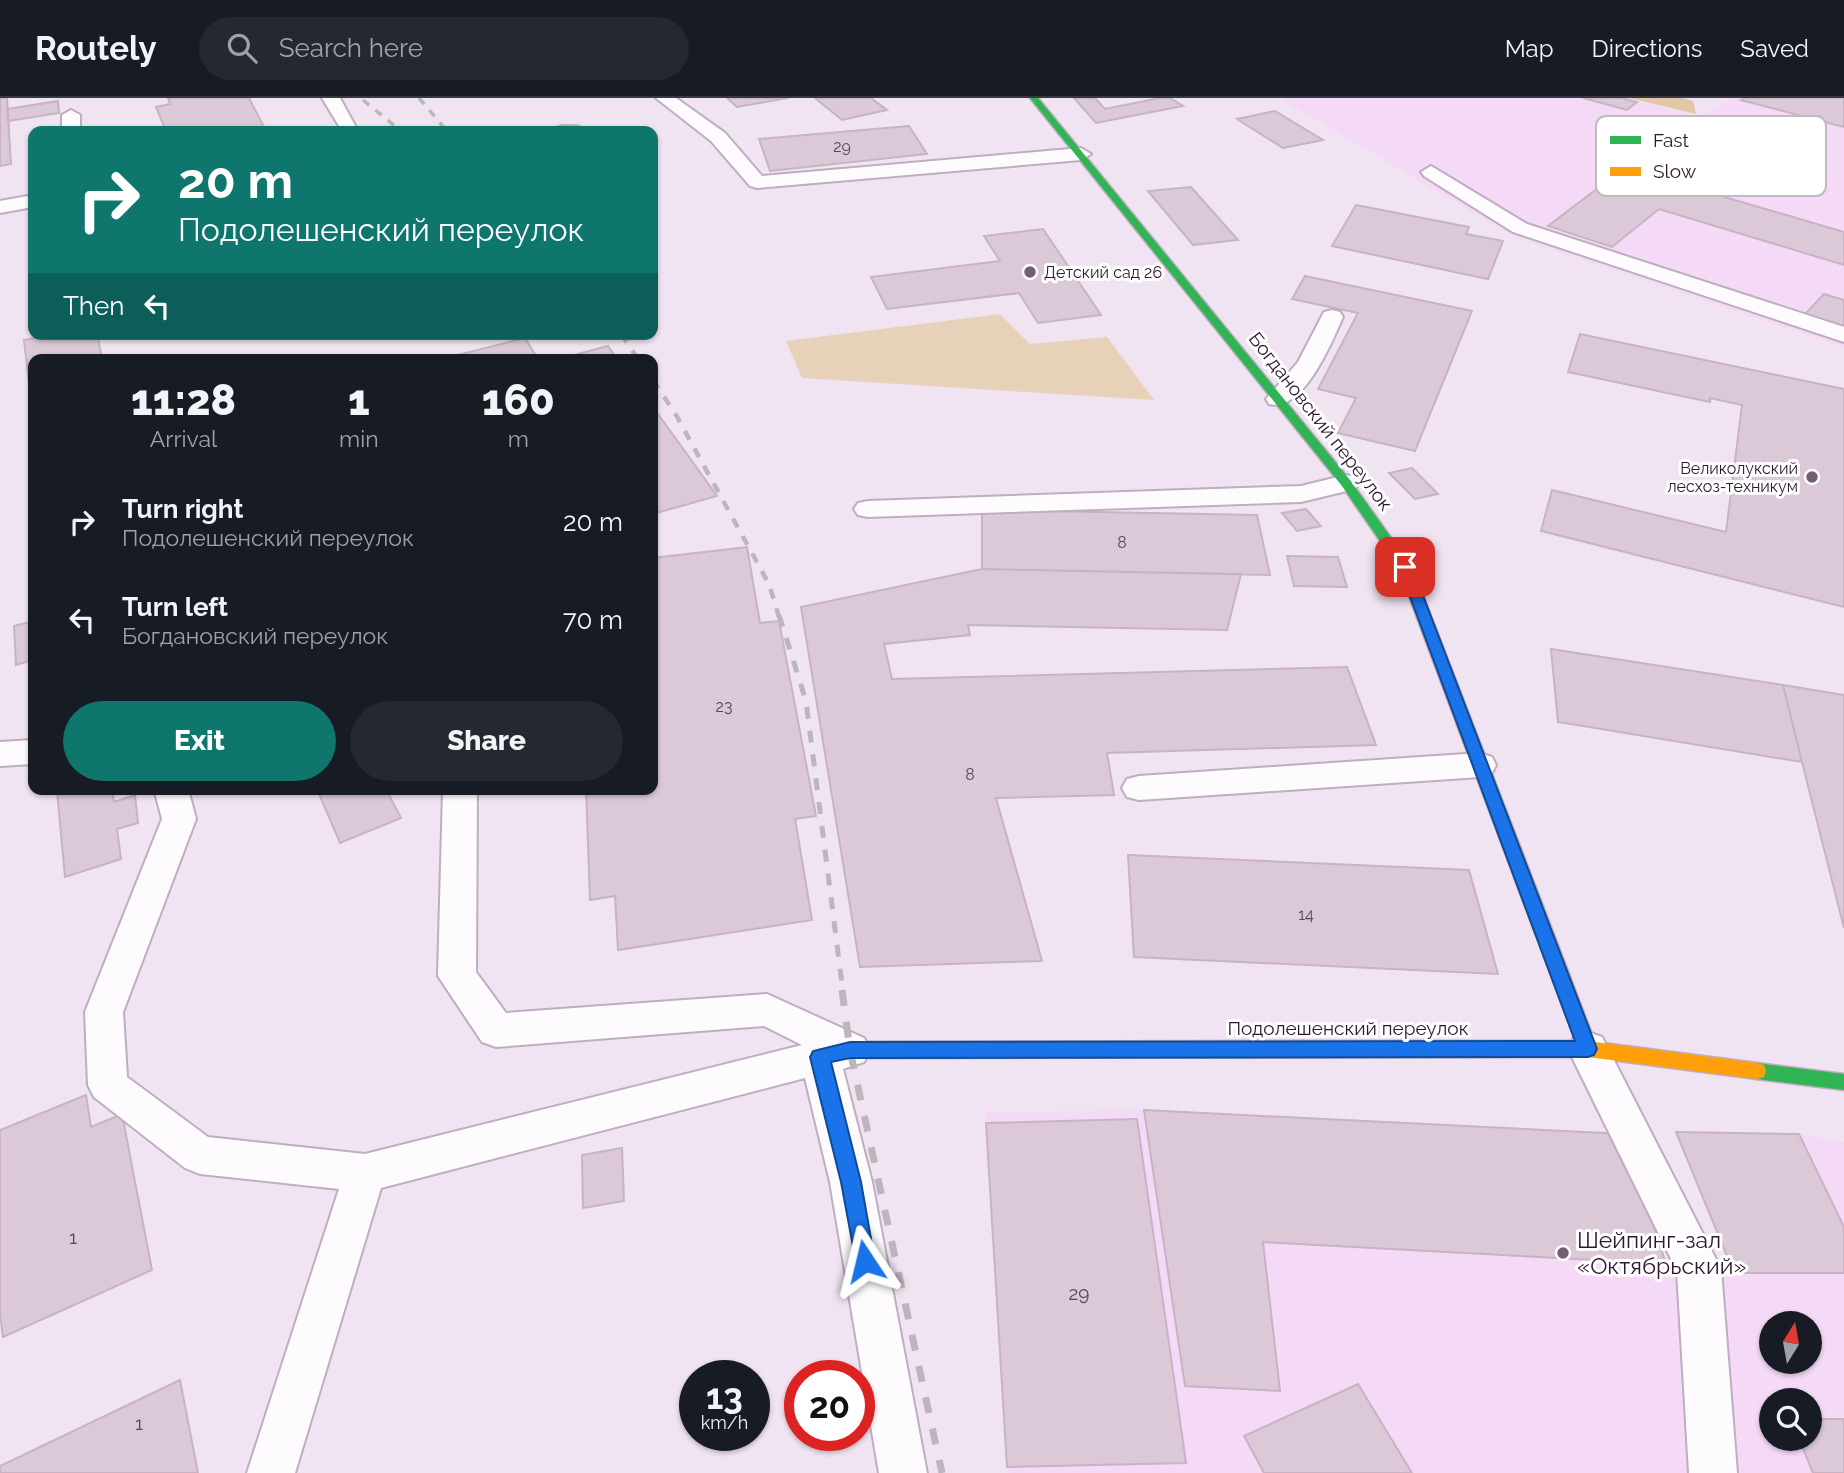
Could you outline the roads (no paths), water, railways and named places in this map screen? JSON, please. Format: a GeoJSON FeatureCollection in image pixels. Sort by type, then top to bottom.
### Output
{"type":"FeatureCollection","features":[{"type":"Feature","properties":{"kind":"street","name":"Богдановский переулок"},"geometry":{"type":"LineString","coordinates":[[1034,98],[1346,483],[1405,567],[1588,1049]]}},
{"type":"Feature","properties":{"kind":"street","name":"Подолешенский переулок"},"geometry":{"type":"LineString","coordinates":[[835,1053],[1588,1049],[1844,1082]]}},
{"type":"Feature","properties":{"kind":"lane"},"geometry":{"type":"LineString","coordinates":[[331,98],[348,126]]}},
{"type":"Feature","properties":{"kind":"lane"},"geometry":{"type":"LineString","coordinates":[[665,98],[718,137],[757,182],[1081,154]]}},
{"type":"Feature","properties":{"kind":"lane"},"geometry":{"type":"LineString","coordinates":[[1431,172],[1520,228],[1844,335]]}},
{"type":"Feature","properties":{"kind":"lane"},"geometry":{"type":"LineString","coordinates":[[0,207],[28,202]]}},
{"type":"Feature","properties":{"kind":"lane"},"geometry":{"type":"LineString","coordinates":[[1278,399],[1309,365],[1332,317]]}},
{"type":"Feature","properties":{"kind":"lane"},"geometry":{"type":"LineString","coordinates":[[868,509],[1301,494],[1346,483]]}},
{"type":"Feature","properties":{"kind":"lane"},"geometry":{"type":"LineString","coordinates":[[0,754],[28,752]]}},
{"type":"Feature","properties":{"kind":"lane"},"geometry":{"type":"LineString","coordinates":[[1139,788],[1480,765]]}},
{"type":"Feature","properties":{"kind":"lane"},"geometry":{"type":"LineString","coordinates":[[173,795],[179,819],[104,1012],[108,1085],[200,1155],[365,1173],[835,1053]]}},
{"type":"Feature","properties":{"kind":"lane"},"geometry":{"type":"LineString","coordinates":[[460,795],[457,976],[496,1030],[767,1010],[835,1053]]}},
{"type":"Feature","properties":{"kind":"lane"},"geometry":{"type":"LineString","coordinates":[[1588,1049],[1699,1269],[1713,1473]]}},
{"type":"Feature","properties":{"kind":"lane"},"geometry":{"type":"LineString","coordinates":[[835,1053],[851,1182],[903,1473]]}},
{"type":"Feature","properties":{"kind":"lane"},"geometry":{"type":"LineString","coordinates":[[271,1473],[365,1173]]}},
{"type":"Feature","properties":{"kind":"railway"},"geometry":{"type":"LineString","coordinates":[[419,98],[443,126]]}},
{"type":"Feature","properties":{"kind":"railway"},"geometry":{"type":"LineString","coordinates":[[363,100],[395,126]]}},
{"type":"Feature","properties":{"kind":"railway"},"geometry":{"type":"LineString","coordinates":[[625,340],[635,354]]}},
{"type":"Feature","properties":{"kind":"railway"},"geometry":{"type":"LineString","coordinates":[[658,388],[676,415],[769,584],[779,617]]}},
{"type":"Feature","properties":{"kind":"railway"},"geometry":{"type":"LineString","coordinates":[[779,615],[806,701],[843,992]]}},
{"type":"Feature","properties":{"kind":"railway"},"geometry":{"type":"LineString","coordinates":[[842,990],[850,1050],[942,1473]]}},
{"type":"Feature","properties":{"kind":"place","name":"Детский сад 26"},"geometry":{"type":"Point","coordinates":[1030,272]}},
{"type":"Feature","properties":{"kind":"place","name":"Великолукский лесхоз-техникум"},"geometry":{"type":"Point","coordinates":[1812,477]}},
{"type":"Feature","properties":{"kind":"place","name":"Шейпинг-зал «Октябрьский»"},"geometry":{"type":"Point","coordinates":[1563,1253]}}]}
